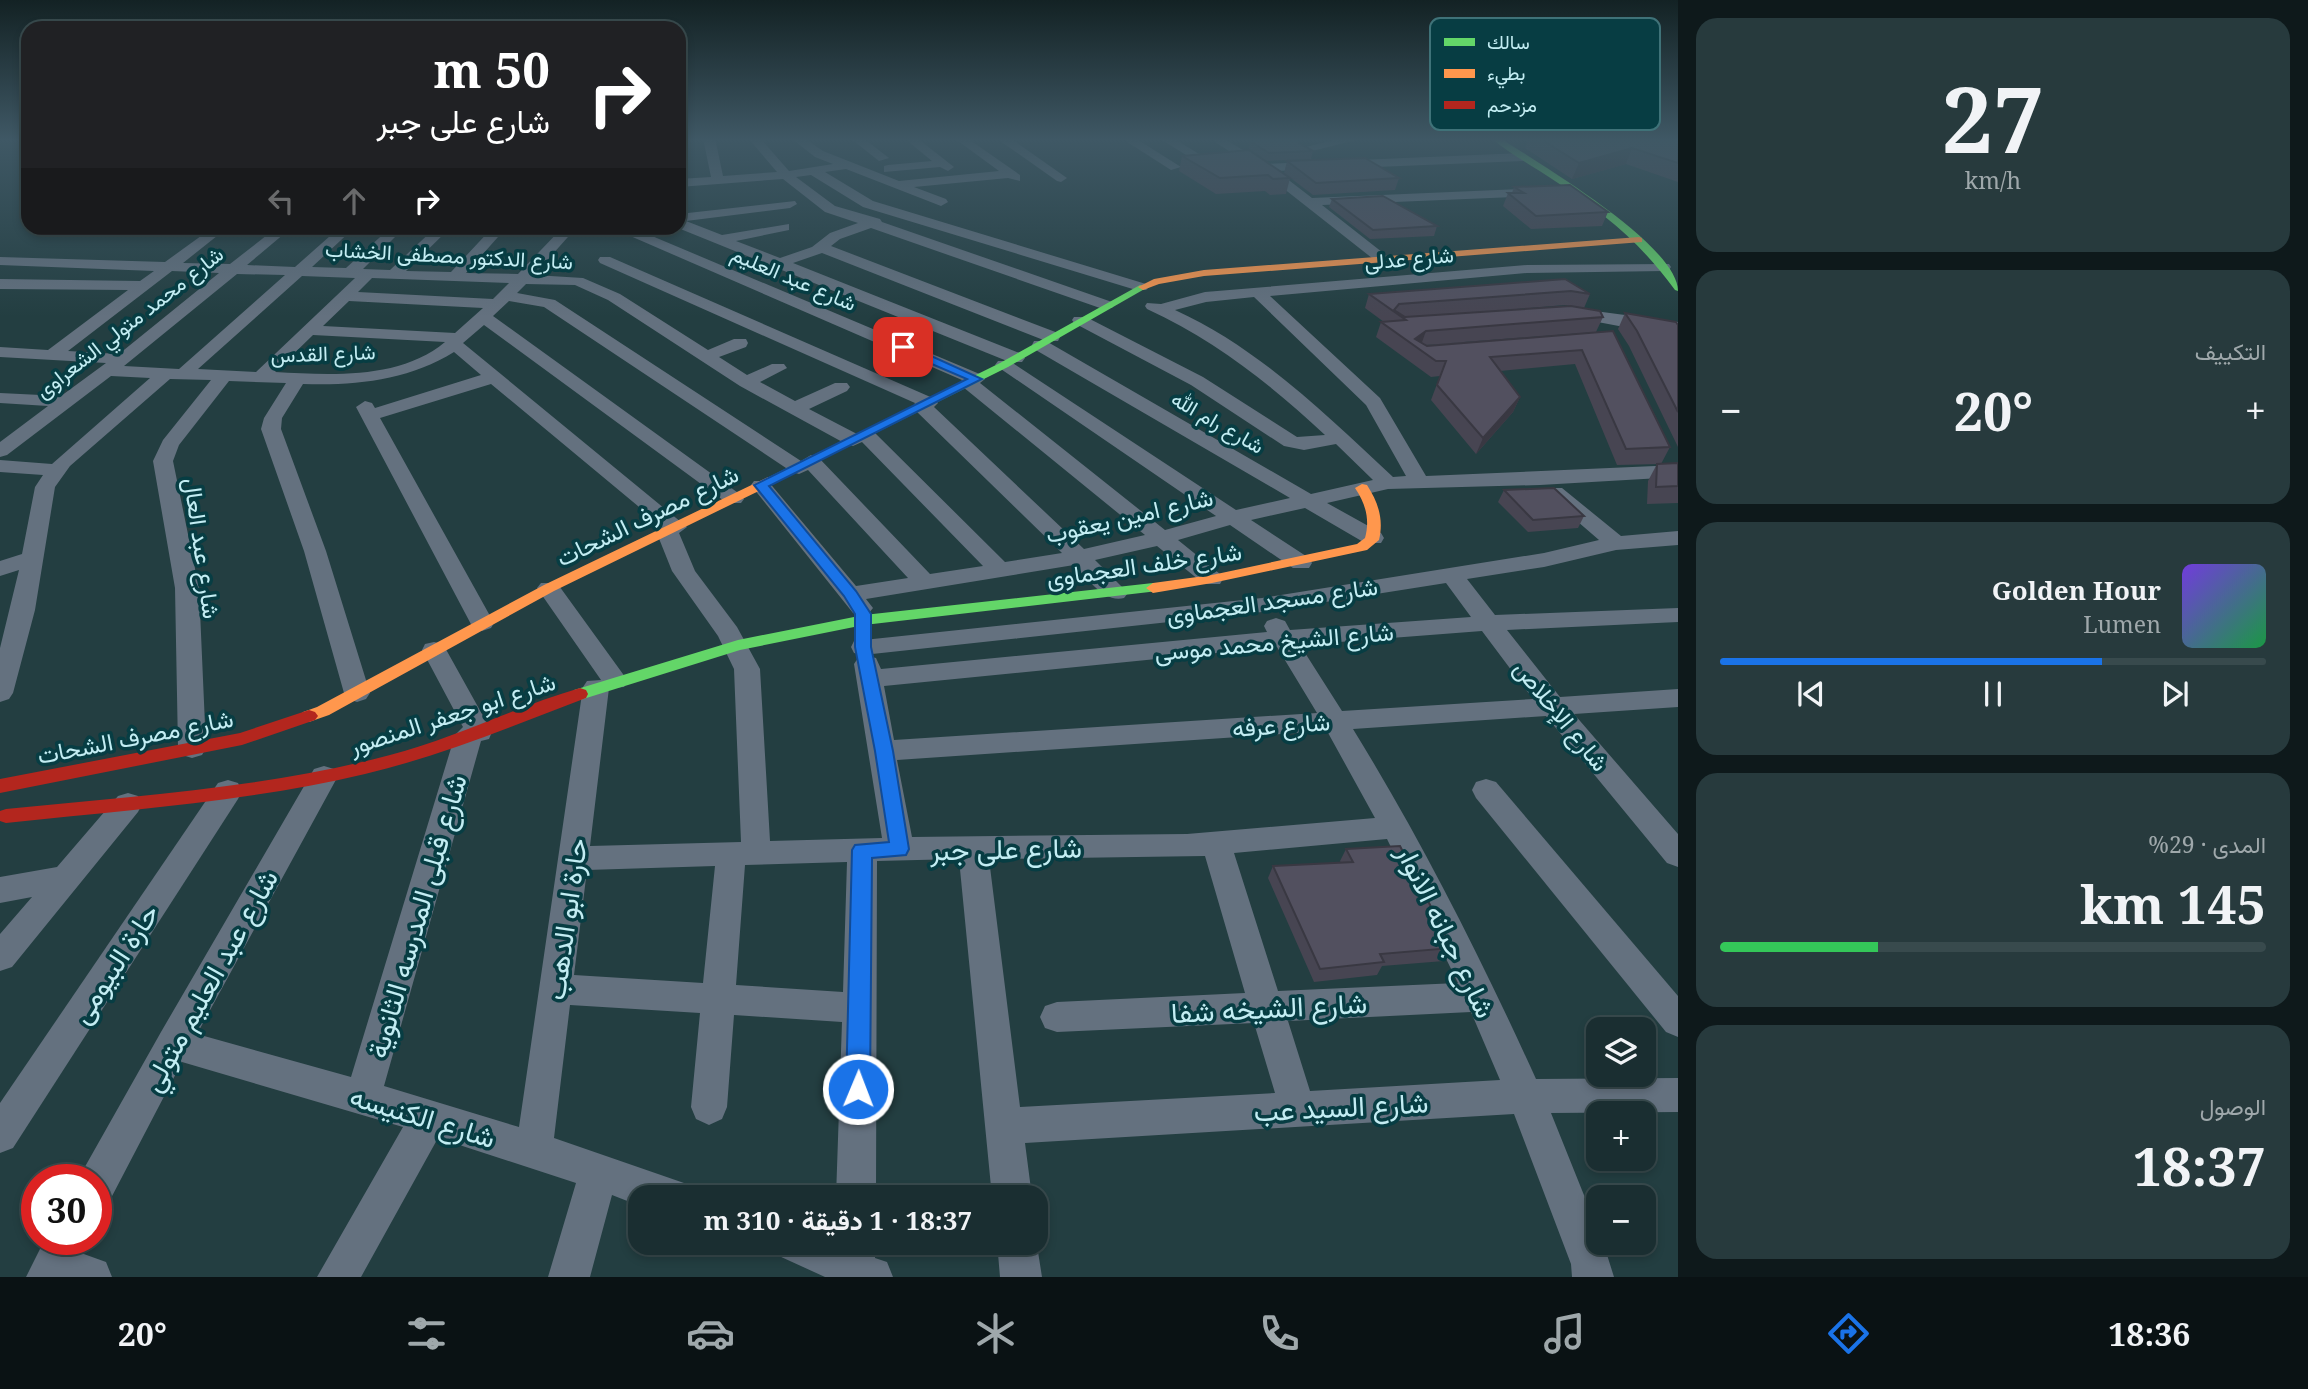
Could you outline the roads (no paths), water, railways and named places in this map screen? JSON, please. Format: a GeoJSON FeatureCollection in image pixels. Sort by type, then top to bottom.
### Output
{"type":"FeatureCollection","features":[{"type":"Feature","properties":{"kind":"street"},"geometry":{"type":"LineString","coordinates":[[815,198],[830,209],[1106,305]]}},
{"type":"Feature","properties":{"kind":"street"},"geometry":{"type":"LineString","coordinates":[[856,198],[1133,291],[1160,309],[1203,331],[1280,386],[1388,483]]}},
{"type":"Feature","properties":{"kind":"street"},"geometry":{"type":"LineString","coordinates":[[809,215],[867,198]]}},
{"type":"Feature","properties":{"kind":"street"},"geometry":{"type":"LineString","coordinates":[[931,198],[942,202]]}},
{"type":"Feature","properties":{"kind":"street"},"geometry":{"type":"LineString","coordinates":[[1305,198],[1382,259]]}},
{"type":"Feature","properties":{"kind":"street"},"geometry":{"type":"LineString","coordinates":[[1311,202],[1416,198]]}},
{"type":"Feature","properties":{"kind":"street"},"geometry":{"type":"LineString","coordinates":[[1583,198],[1639,240],[1664,267],[1678,288]]}},
{"type":"Feature","properties":{"kind":"street"},"geometry":{"type":"LineString","coordinates":[[1607,198],[1644,222]]}},
{"type":"Feature","properties":{"kind":"street"},"geometry":{"type":"LineString","coordinates":[[686,220],[790,204]]}},
{"type":"Feature","properties":{"kind":"street"},"geometry":{"type":"LineString","coordinates":[[777,264],[822,248],[835,236],[899,214]]}},
{"type":"Feature","properties":{"kind":"street"},"geometry":{"type":"LineString","coordinates":[[686,224],[1010,361],[1301,563]]}},
{"type":"Feature","properties":{"kind":"street"},"geometry":{"type":"LineString","coordinates":[[720,240],[784,228]]}},
{"type":"Feature","properties":{"kind":"street"},"geometry":{"type":"LineString","coordinates":[[52,355],[211,235]]}},
{"type":"Feature","properties":{"kind":"street","name":"شارع محمد متولي الشعراوى"},"geometry":{"type":"LineString","coordinates":[[4,445],[123,359],[276,235]]}},
{"type":"Feature","properties":{"kind":"street"},"geometry":{"type":"LineString","coordinates":[[0,693],[20,622],[45,487],[54,470],[302,270],[340,235]]}},
{"type":"Feature","properties":{"kind":"street"},"geometry":{"type":"LineString","coordinates":[[352,271],[390,235]]}},
{"type":"Feature","properties":{"kind":"street"},"geometry":{"type":"LineString","coordinates":[[395,273],[436,235]]}},
{"type":"Feature","properties":{"kind":"street"},"geometry":{"type":"LineString","coordinates":[[456,275],[493,235]]}},
{"type":"Feature","properties":{"kind":"street","name":"شارع القدس"},"geometry":{"type":"LineString","coordinates":[[107,371],[297,380],[355,379],[399,371],[435,356],[456,341],[496,306],[563,235]]}},
{"type":"Feature","properties":{"kind":"street","name":"شارع مصرف الشحات"},"geometry":{"type":"LineString","coordinates":[[11,784],[242,739],[323,711],[549,588],[972,381],[1046,341],[1079,316],[1133,291],[1187,275],[1639,240]]}},
{"type":"Feature","properties":{"kind":"street"},"geometry":{"type":"LineString","coordinates":[[584,282],[623,242],[719,314],[776,335],[926,404],[1116,593]]}},
{"type":"Feature","properties":{"kind":"street","name":"شارع عبد العليم"},"geometry":{"type":"LineString","coordinates":[[623,242],[972,381],[1212,579]]}},
{"type":"Feature","properties":{"kind":"street","name":"شارع رام الله"},"geometry":{"type":"LineString","coordinates":[[822,248],[1046,341],[1306,501],[1373,538]]}},
{"type":"Feature","properties":{"kind":"street"},"geometry":{"type":"LineString","coordinates":[[911,251],[1010,289]]}},
{"type":"Feature","properties":{"kind":"street","name":"شارع الدكتور مصطفى الخشاب"},"geometry":{"type":"LineString","coordinates":[[0,261],[352,271],[584,282],[633,309],[746,382],[794,409],[859,437],[999,569]]}},
{"type":"Feature","properties":{"kind":"street","name":"شارع عدلى"},"geometry":{"type":"LineString","coordinates":[[1160,309],[1195,299],[1257,292],[1527,269],[1664,267]]}},
{"type":"Feature","properties":{"kind":"street"},"geometry":{"type":"LineString","coordinates":[[259,378],[370,272]]}},
{"type":"Feature","properties":{"kind":"street"},"geometry":{"type":"LineString","coordinates":[[0,284],[142,286]]}},
{"type":"Feature","properties":{"kind":"street"},"geometry":{"type":"LineString","coordinates":[[1257,292],[1374,402],[1419,481]]}},
{"type":"Feature","properties":{"kind":"street"},"geometry":{"type":"LineString","coordinates":[[345,296],[496,306],[549,303],[805,464],[925,582]]}},
{"type":"Feature","properties":{"kind":"street"},"geometry":{"type":"LineString","coordinates":[[496,306],[734,499]]}},
{"type":"Feature","properties":{"kind":"street"},"geometry":{"type":"LineString","coordinates":[[1552,313],[1576,313],[1678,327]]}},
{"type":"Feature","properties":{"kind":"street"},"geometry":{"type":"LineString","coordinates":[[1079,316],[1197,381],[1291,442],[1304,444],[1339,438]]}},
{"type":"Feature","properties":{"kind":"street"},"geometry":{"type":"LineString","coordinates":[[1596,317],[1614,338]]}},
{"type":"Feature","properties":{"kind":"street"},"geometry":{"type":"LineString","coordinates":[[309,330],[456,341],[671,529],[675,554],[687,577],[738,645],[749,682],[743,853],[718,999],[709,1107]]}},
{"type":"Feature","properties":{"kind":"street"},"geometry":{"type":"LineString","coordinates":[[705,357],[740,343]]}},
{"type":"Feature","properties":{"kind":"street"},"geometry":{"type":"LineString","coordinates":[[0,352],[123,359]]}},
{"type":"Feature","properties":{"kind":"street"},"geometry":{"type":"LineString","coordinates":[[746,382],[778,368]]}},
{"type":"Feature","properties":{"kind":"street","name":"شارع عبد العال"},"geometry":{"type":"LineString","coordinates":[[192,748],[187,588],[163,461],[170,444],[224,376]]}},
{"type":"Feature","properties":{"kind":"street"},"geometry":{"type":"LineString","coordinates":[[482,623],[368,411],[494,377]]}},
{"type":"Feature","properties":{"kind":"street"},"geometry":{"type":"LineString","coordinates":[[297,380],[273,418],[271,429],[315,551],[357,693]]}},
{"type":"Feature","properties":{"kind":"street"},"geometry":{"type":"LineString","coordinates":[[794,409],[841,387]]}},
{"type":"Feature","properties":{"kind":"street"},"geometry":{"type":"LineString","coordinates":[[0,398],[65,402]]}},
{"type":"Feature","properties":{"kind":"street"},"geometry":{"type":"LineString","coordinates":[[0,466],[54,470]]}},
{"type":"Feature","properties":{"kind":"street","name":"شارع امين يعقوب"},"geometry":{"type":"LineString","coordinates":[[851,594],[1080,557],[1162,538],[1234,517],[1388,483],[1540,479],[1675,466]]}},
{"type":"Feature","properties":{"kind":"street"},"geometry":{"type":"LineString","coordinates":[[1540,479],[1616,543]]}},
{"type":"Feature","properties":{"kind":"street"},"geometry":{"type":"LineString","coordinates":[[761,485],[862,610],[863,647],[900,849]]}},
{"type":"Feature","properties":{"kind":"street"},"geometry":{"type":"LineString","coordinates":[[1362,488],[1371,502],[1373,538]]}},
{"type":"Feature","properties":{"kind":"street","name":"شارع خلف العجماوى"},"geometry":{"type":"LineString","coordinates":[[864,620],[1116,593],[1212,579],[1354,551],[1373,538]]}},
{"type":"Feature","properties":{"kind":"street","name":"شارع مسجد العجماوى"},"geometry":{"type":"LineString","coordinates":[[863,647],[1262,605],[1544,560],[1616,543],[1678,538]]}},
{"type":"Feature","properties":{"kind":"street"},"geometry":{"type":"LineString","coordinates":[[0,569],[34,557]]}},
{"type":"Feature","properties":{"kind":"street","name":"شارع الإخلاص"},"geometry":{"type":"LineString","coordinates":[[1450,573],[1552,705],[1678,855]]}},
{"type":"Feature","properties":{"kind":"street"},"geometry":{"type":"LineString","coordinates":[[549,588],[605,684]]}},
{"type":"Feature","properties":{"kind":"street","name":"شارع جبانه الانوار"},"geometry":{"type":"LineString","coordinates":[[1262,605],[1336,720],[1397,827],[1481,997],[1525,1096],[1591,1264],[1593,1277]]}},
{"type":"Feature","properties":{"kind":"street","name":"شارع الشيخ محمد موسى"},"geometry":{"type":"LineString","coordinates":[[870,679],[1284,638],[1489,623],[1674,619]]}},
{"type":"Feature","properties":{"kind":"street","name":"شارع ابو جعفر المنصور"},"geometry":{"type":"LineString","coordinates":[[3,821],[228,791],[324,776],[397,760],[605,684],[738,645],[864,620]]}},
{"type":"Feature","properties":{"kind":"street"},"geometry":{"type":"LineString","coordinates":[[434,650],[474,734]]}},
{"type":"Feature","properties":{"kind":"street","name":"حارة ابو الدهب"},"geometry":{"type":"LineString","coordinates":[[534,1150],[573,858],[605,684]]}},
{"type":"Feature","properties":{"kind":"street","name":"شارع عرفه"},"geometry":{"type":"LineString","coordinates":[[884,751],[1678,698]]}},
{"type":"Feature","properties":{"kind":"street","name":"شارع قبلى المدرسه الثانوية"},"geometry":{"type":"LineString","coordinates":[[363,1097],[474,734]]}},
{"type":"Feature","properties":{"kind":"street","name":"شارع عبد العليم متولي"},"geometry":{"type":"LineString","coordinates":[[108,1164],[324,776]]}},
{"type":"Feature","properties":{"kind":"street"},"geometry":{"type":"LineString","coordinates":[[3,821],[11,784]]}},
{"type":"Feature","properties":{"kind":"street"},"geometry":{"type":"LineString","coordinates":[[1486,790],[1678,1021]]}},
{"type":"Feature","properties":{"kind":"street","name":"حارة البيومى"},"geometry":{"type":"LineString","coordinates":[[0,1135],[228,791]]}},
{"type":"Feature","properties":{"kind":"street"},"geometry":{"type":"LineString","coordinates":[[0,957],[128,804]]}},
{"type":"Feature","properties":{"kind":"street","name":"شارع على جبر"},"geometry":{"type":"LineString","coordinates":[[573,858],[1216,844],[1397,827]]}},
{"type":"Feature","properties":{"kind":"street"},"geometry":{"type":"LineString","coordinates":[[1216,844],[1298,1109]]}},
{"type":"Feature","properties":{"kind":"street"},"geometry":{"type":"LineString","coordinates":[[973,848],[1011,1185]]}},
{"type":"Feature","properties":{"kind":"street"},"geometry":{"type":"LineString","coordinates":[[856,1185],[862,850]]}},
{"type":"Feature","properties":{"kind":"street"},"geometry":{"type":"LineString","coordinates":[[0,890],[69,877]]}},
{"type":"Feature","properties":{"kind":"street"},"geometry":{"type":"LineString","coordinates":[[555,989],[859,1008]]}},
{"type":"Feature","properties":{"kind":"street","name":"شارع الشيخه شفا"},"geometry":{"type":"LineString","coordinates":[[1057,1017],[1481,997]]}},
{"type":"Feature","properties":{"kind":"street","name":"شارع الكنيسه"},"geometry":{"type":"LineString","coordinates":[[173,1043],[430,1117],[637,1185]]}},
{"type":"Feature","properties":{"kind":"street","name":"شارع السيد عب"},"geometry":{"type":"LineString","coordinates":[[1004,1126],[1525,1096],[1678,1095]]}},
{"type":"Feature","properties":{"kind":"street"},"geometry":{"type":"LineString","coordinates":[[338,1277],[430,1117]]}},
{"type":"Feature","properties":{"kind":"street"},"geometry":{"type":"LineString","coordinates":[[569,1277],[599,1171]]}},
{"type":"Feature","properties":{"kind":"street"},"geometry":{"type":"LineString","coordinates":[[1018,1255],[1021,1277]]}},
{"type":"Feature","properties":{"kind":"street"},"geometry":{"type":"LineString","coordinates":[[56,1260],[91,1277]]}}]}
